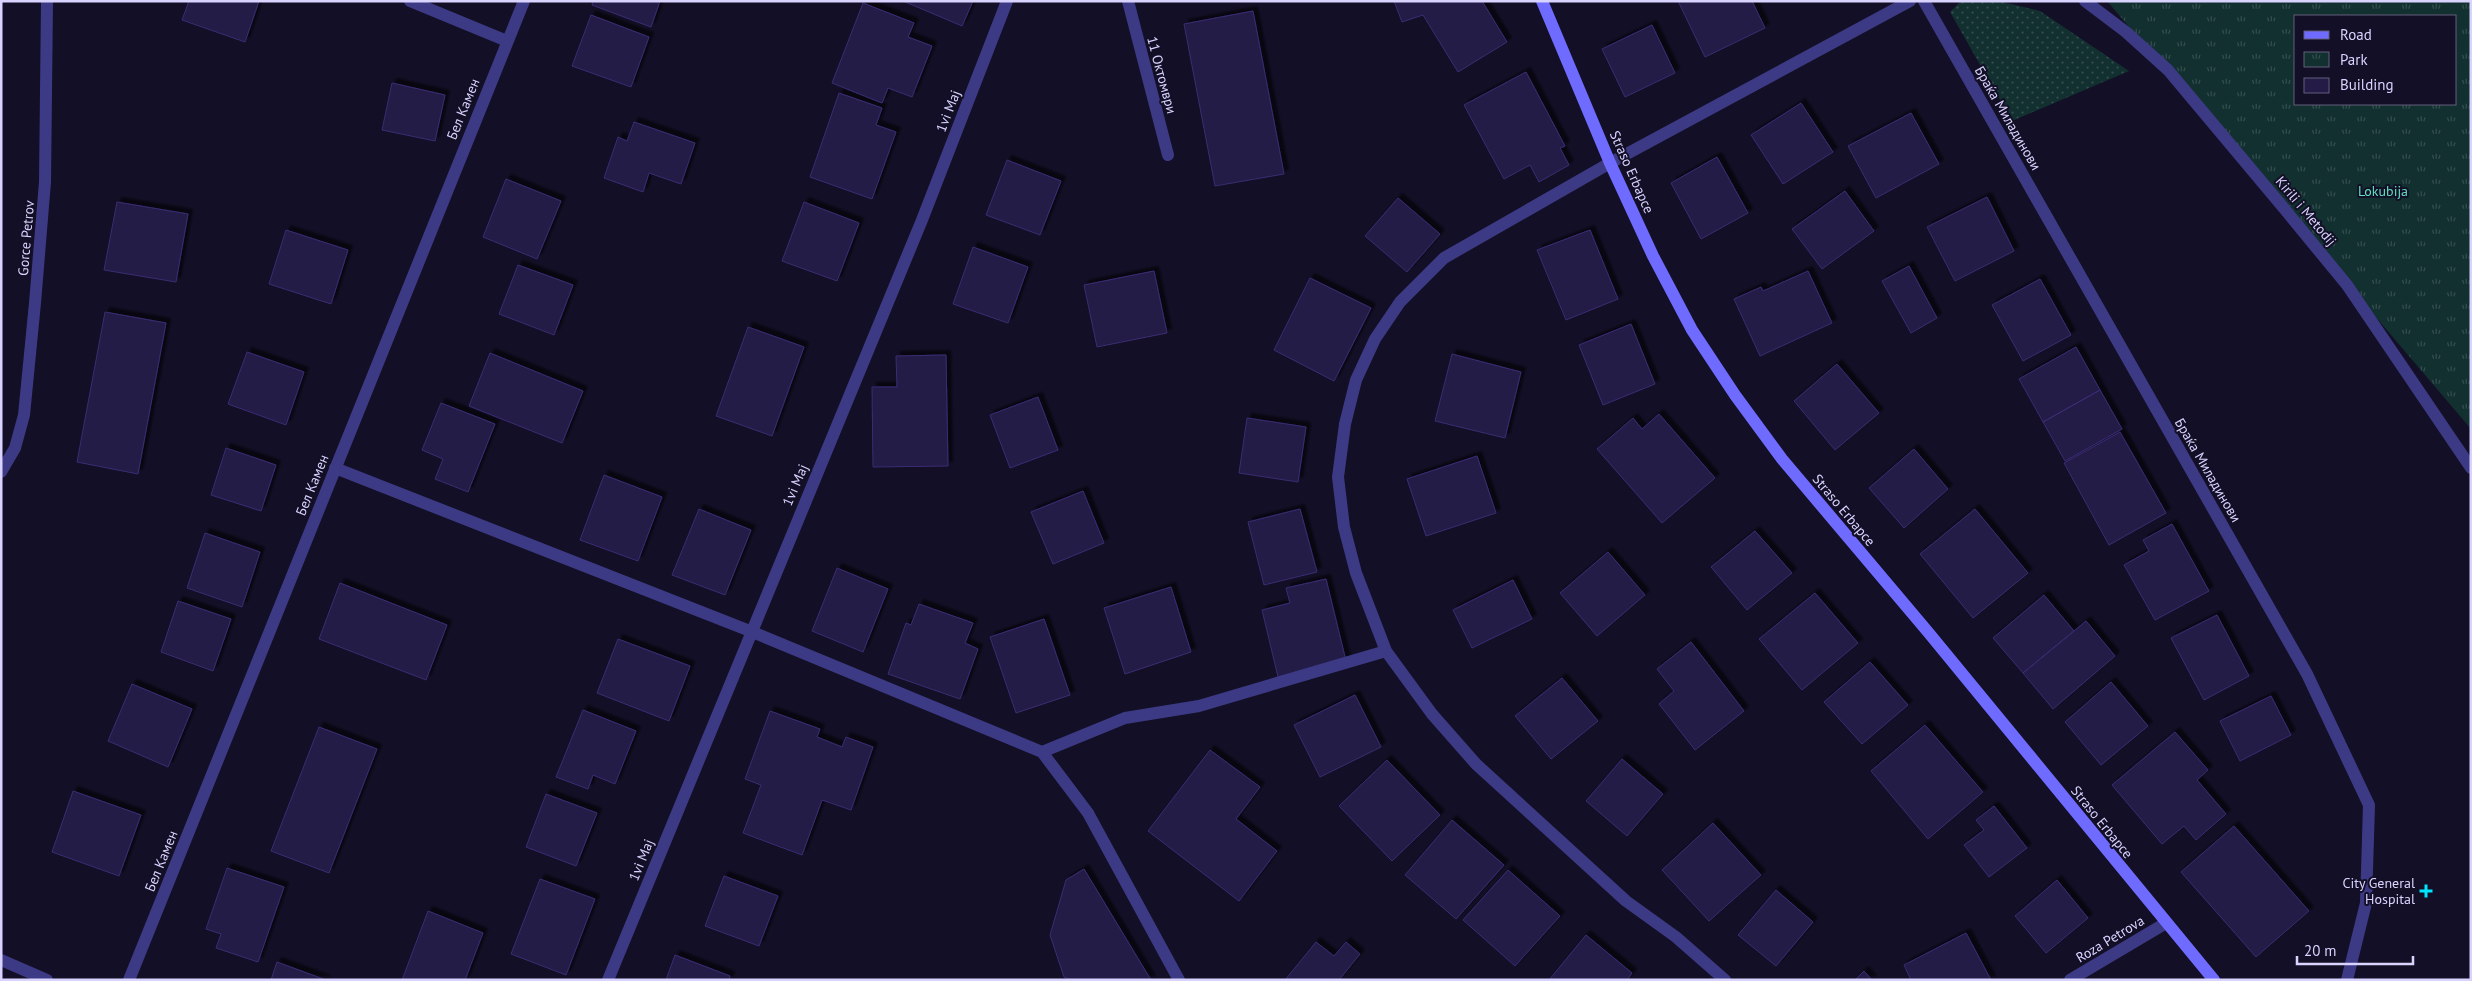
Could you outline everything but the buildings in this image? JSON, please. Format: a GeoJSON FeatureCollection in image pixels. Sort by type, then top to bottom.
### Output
{"type":"FeatureCollection","features":[{"type":"Feature","properties":{"kind":"main road","name":"Straso Erbapce"},"geometry":{"type":"LineString","coordinates":[[1542,1],[1610,163],[1653,256],[1692,330],[1735,395],[1776,451],[1928,632],[2214,980]]}},
{"type":"Feature","properties":{"kind":"street","name":"Gorce Petrov"},"geometry":{"type":"LineString","coordinates":[[1,472],[15,448],[24,415],[35,303],[45,182],[47,1]]}},
{"type":"Feature","properties":{"kind":"street"},"geometry":{"type":"LineString","coordinates":[[410,1],[507,41]]}},
{"type":"Feature","properties":{"kind":"street","name":"Бел Камен"},"geometry":{"type":"LineString","coordinates":[[129,980],[524,1]]}},
{"type":"Feature","properties":{"kind":"street","name":"1vi Maj"},"geometry":{"type":"LineString","coordinates":[[608,980],[750,631],[922,220],[1006,1]]}},
{"type":"Feature","properties":{"kind":"street","name":"11 Октомври"},"geometry":{"type":"LineString","coordinates":[[1128,1],[1168,155]]}},
{"type":"Feature","properties":{"kind":"street"},"geometry":{"type":"LineString","coordinates":[[1725,980],[1676,937],[1626,902],[1476,764],[1432,714],[1386,651],[1356,573],[1344,527],[1338,477],[1345,424],[1356,380],[1375,339],[1400,302],[1444,258],[1610,163],[1910,1]]}},
{"type":"Feature","properties":{"kind":"street","name":"Браќа Миладинови"},"geometry":{"type":"LineString","coordinates":[[1924,1],[2307,674],[2369,805],[2366,903],[2347,980]]}},
{"type":"Feature","properties":{"kind":"street","name":"Kirili i Metodij"},"geometry":{"type":"LineString","coordinates":[[2085,1],[2126,32],[2168,70],[2348,285],[2471,468]]}},
{"type":"Feature","properties":{"kind":"street"},"geometry":{"type":"LineString","coordinates":[[336,468],[750,631],[1042,752],[1088,813],[1179,980]]}},
{"type":"Feature","properties":{"kind":"street"},"geometry":{"type":"LineString","coordinates":[[1042,752],[1125,718],[1199,706],[1386,651]]}},
{"type":"Feature","properties":{"kind":"street","name":"Roza Petrova"},"geometry":{"type":"LineString","coordinates":[[2070,980],[2166,923]]}},
{"type":"Feature","properties":{"kind":"street"},"geometry":{"type":"LineString","coordinates":[[1,960],[47,980]]}},
{"type":"Feature","properties":{"kind":"green space"},"geometry":{"type":"Polygon","coordinates":[[[1961,1],[1999,1],[2040,11],[2129,71],[2012,121],[1950,12],[1961,1]]]}},
{"type":"Feature","properties":{"kind":"green space","name":"Lokubija"},"geometry":{"type":"Polygon","coordinates":[[[2107,1],[2471,1],[2471,429],[2107,1]]]}},
{"type":"Feature","properties":{"kind":"place","name":"City General Hospital"},"geometry":{"type":"Point","coordinates":[2426,891]}}]}
